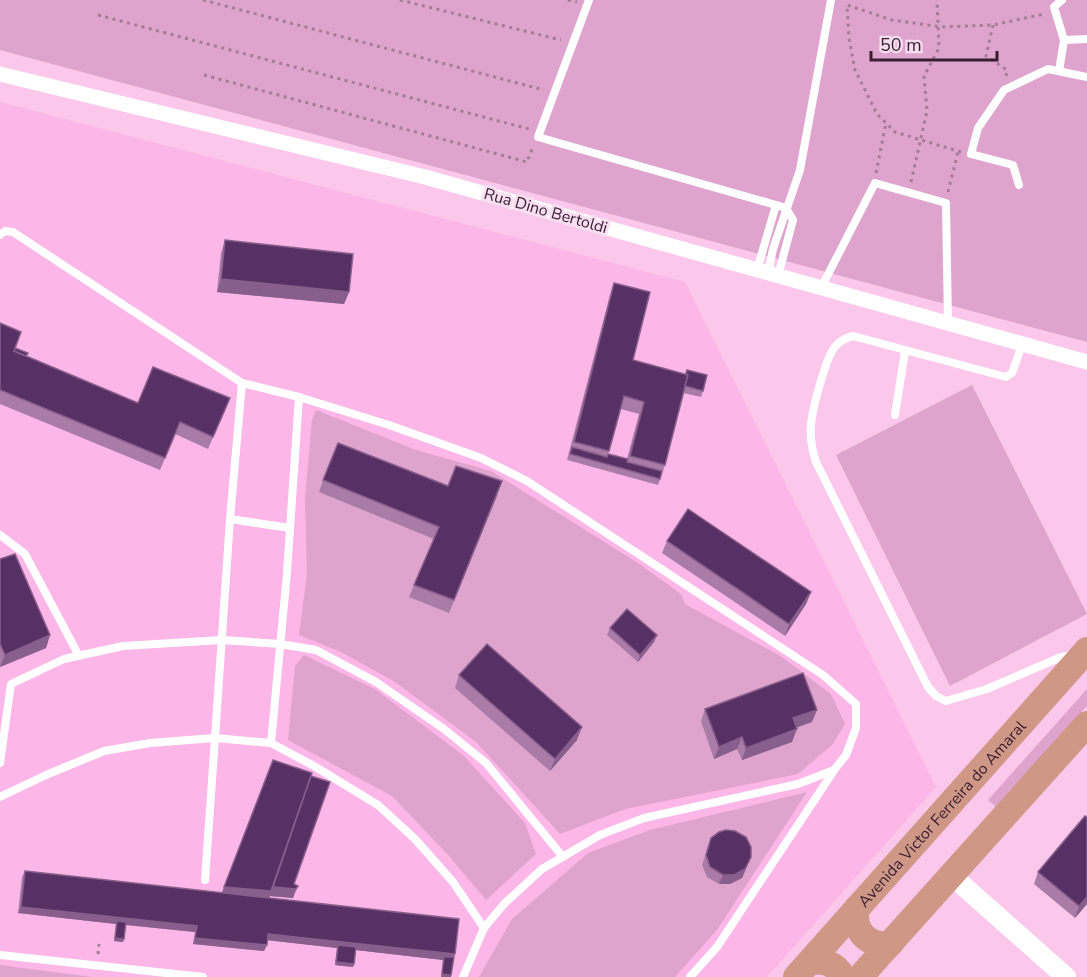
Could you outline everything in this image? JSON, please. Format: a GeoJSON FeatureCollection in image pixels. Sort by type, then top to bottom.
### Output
{"type":"FeatureCollection","features":[{"type":"Feature","properties":{"kind":"highway","name":"Avenida Victor Ferreira do Amaral"},"geometry":{"type":"LineString","coordinates":[[802,970],[1085,652]]}},
{"type":"Feature","properties":{"kind":"highway"},"geometry":{"type":"LineString","coordinates":[[860,977],[1087,724]]}},
{"type":"Feature","properties":{"kind":"highway"},"geometry":{"type":"LineString","coordinates":[[857,908],[856,923],[863,936],[876,944],[891,943]]}},
{"type":"Feature","properties":{"kind":"highway"},"geometry":{"type":"LineString","coordinates":[[802,970],[818,961],[838,969],[843,977]]}},
{"type":"Feature","properties":{"kind":"street","name":"Rua Dino Bertoldi"},"geometry":{"type":"LineString","coordinates":[[0,74],[425,177],[1087,362]]}},
{"type":"Feature","properties":{"kind":"street"},"geometry":{"type":"LineString","coordinates":[[951,875],[1066,977]]}},
{"type":"Feature","properties":{"kind":"lane"},"geometry":{"type":"LineString","coordinates":[[589,0],[539,135],[786,208],[793,220],[768,273]]}},
{"type":"Feature","properties":{"kind":"lane"},"geometry":{"type":"LineString","coordinates":[[786,208],[800,170],[831,0]]}},
{"type":"Feature","properties":{"kind":"lane"},"geometry":{"type":"LineString","coordinates":[[1059,71],[1064,40],[1054,7],[1062,0]]}},
{"type":"Feature","properties":{"kind":"lane"},"geometry":{"type":"LineString","coordinates":[[1064,40],[1087,39]]}},
{"type":"Feature","properties":{"kind":"lane"},"geometry":{"type":"LineString","coordinates":[[1019,185],[1013,165],[971,154],[978,128],[1004,90],[1048,69],[1087,76]]}},
{"type":"Feature","properties":{"kind":"lane"},"geometry":{"type":"LineString","coordinates":[[820,288],[875,183],[946,203],[948,324]]}},
{"type":"Feature","properties":{"kind":"lane"},"geometry":{"type":"LineString","coordinates":[[768,273],[776,205]]}},
{"type":"Feature","properties":{"kind":"lane"},"geometry":{"type":"LineString","coordinates":[[0,235],[4,231],[13,232],[243,383],[299,397],[389,425],[481,458],[527,481],[823,675],[856,704],[856,728],[846,755],[717,947],[690,977]]}},
{"type":"Feature","properties":{"kind":"lane"},"geometry":{"type":"LineString","coordinates":[[1022,345],[1012,373],[1006,376],[853,336],[843,339],[834,348],[828,361],[811,423],[811,440],[816,462],[928,687],[936,696],[946,701],[987,689],[1061,657],[1085,652]]}},
{"type":"Feature","properties":{"kind":"lane"},"geometry":{"type":"LineString","coordinates":[[895,415],[905,351]]}},
{"type":"Feature","properties":{"kind":"lane"},"geometry":{"type":"LineString","coordinates":[[205,880],[230,519],[243,383]]}},
{"type":"Feature","properties":{"kind":"lane"},"geometry":{"type":"LineString","coordinates":[[271,743],[299,397]]}},
{"type":"Feature","properties":{"kind":"lane"},"geometry":{"type":"LineString","coordinates":[[230,519],[290,528]]}},
{"type":"Feature","properties":{"kind":"lane"},"geometry":{"type":"LineString","coordinates":[[0,535],[25,554],[79,656]]}},
{"type":"Feature","properties":{"kind":"lane"},"geometry":{"type":"LineString","coordinates":[[0,763],[11,684],[64,659],[123,646],[222,640],[280,644],[316,650],[376,682],[444,729],[486,763],[563,857]]}},
{"type":"Feature","properties":{"kind":"lane"},"geometry":{"type":"LineString","coordinates":[[0,797],[104,751],[150,743],[215,738],[271,743],[378,805],[415,839],[453,882],[484,927]]}},
{"type":"Feature","properties":{"kind":"lane"},"geometry":{"type":"LineString","coordinates":[[463,977],[484,927],[504,904],[542,869],[600,835],[644,818],[798,784],[834,770]]}},
{"type":"Feature","properties":{"kind":"lane"},"geometry":{"type":"LineString","coordinates":[[0,955],[203,977]]}},
{"type":"Feature","properties":{"kind":"path"},"geometry":{"type":"LineString","coordinates":[[203,0],[554,93]]}},
{"type":"Feature","properties":{"kind":"path"},"geometry":{"type":"LineString","coordinates":[[400,0],[573,43]]}},
{"type":"Feature","properties":{"kind":"path"},"geometry":{"type":"LineString","coordinates":[[908,193],[927,111],[924,76],[939,48],[938,0]]}},
{"type":"Feature","properties":{"kind":"path"},"geometry":{"type":"LineString","coordinates":[[971,154],[895,132],[877,114],[855,70],[849,38],[847,5],[902,21],[942,27],[993,26],[1042,15],[1054,7]]}},
{"type":"Feature","properties":{"kind":"path"},"geometry":{"type":"LineString","coordinates":[[98,15],[539,135],[527,162],[204,75]]}},
{"type":"Feature","properties":{"kind":"path"},"geometry":{"type":"LineString","coordinates":[[993,26],[986,56],[1007,70],[1004,90]]}},
{"type":"Feature","properties":{"kind":"path"},"geometry":{"type":"LineString","coordinates":[[875,183],[886,123]]}},
{"type":"Feature","properties":{"kind":"path"},"geometry":{"type":"LineString","coordinates":[[946,203],[958,151]]}},
{"type":"Feature","properties":{"kind":"shaded area"},"geometry":{"type":"Polygon","coordinates":[[[0,0],[1087,0],[1087,342],[0,50],[0,0]]]}},
{"type":"Feature","properties":{"kind":"shaded area"},"geometry":{"type":"Polygon","coordinates":[[[0,102],[685,282],[936,787],[767,977],[0,977],[0,102]]]}},
{"type":"Feature","properties":{"kind":"shaded area"},"geometry":{"type":"Polygon","coordinates":[[[972,385],[1087,614],[950,686],[836,455],[972,385]]]}},
{"type":"Feature","properties":{"kind":"shaded area"},"geometry":{"type":"Polygon","coordinates":[[[316,410],[416,450],[491,471],[638,563],[681,594],[685,604],[782,657],[831,694],[845,724],[833,744],[798,774],[625,809],[560,834],[476,742],[395,682],[341,652],[299,635],[307,574],[305,497],[312,420],[316,410]]]}},
{"type":"Feature","properties":{"kind":"shaded area"},"geometry":{"type":"Polygon","coordinates":[[[304,655],[375,689],[464,756],[525,823],[536,854],[486,900],[449,856],[392,796],[288,740],[295,666],[304,655]]]}},
{"type":"Feature","properties":{"kind":"shaded area"},"geometry":{"type":"Polygon","coordinates":[[[1087,689],[1087,706],[996,807],[988,800],[1087,689]]]}},
{"type":"Feature","properties":{"kind":"shaded area"},"geometry":{"type":"Polygon","coordinates":[[[807,792],[717,930],[675,977],[479,977],[512,919],[588,853],[650,830],[807,792]]]}},
{"type":"Feature","properties":{"kind":"shaded area"},"geometry":{"type":"Polygon","coordinates":[[[0,965],[92,977],[0,977],[0,965]]]}},
{"type":"Feature","properties":{"kind":"building"},"geometry":{"type":"Polygon","coordinates":[[[225,240],[353,254],[349,292],[221,279],[225,240]]]}},
{"type":"Feature","properties":{"kind":"building"},"geometry":{"type":"Polygon","coordinates":[[[614,283],[650,292],[633,360],[688,375],[665,465],[630,456],[644,402],[624,396],[609,451],[574,442],[614,283]]]}},
{"type":"Feature","properties":{"kind":"building"},"geometry":{"type":"Polygon","coordinates":[[[0,323],[21,332],[14,351],[138,403],[153,367],[230,398],[213,437],[180,422],[165,458],[0,390],[0,323]]]}},
{"type":"Feature","properties":{"kind":"building"},"geometry":{"type":"Polygon","coordinates":[[[15,348],[28,353],[26,356],[14,351],[15,348]]]}},
{"type":"Feature","properties":{"kind":"building"},"geometry":{"type":"Polygon","coordinates":[[[687,370],[707,375],[703,391],[685,386],[687,370]]]}},
{"type":"Feature","properties":{"kind":"building"},"geometry":{"type":"Polygon","coordinates":[[[338,443],[448,486],[456,466],[502,481],[454,600],[414,585],[439,527],[323,480],[338,443]]]}},
{"type":"Feature","properties":{"kind":"building"},"geometry":{"type":"Polygon","coordinates":[[[572,447],[607,457],[608,454],[628,459],[627,462],[662,471],[660,479],[570,454],[572,447]]]}},
{"type":"Feature","properties":{"kind":"building"},"geometry":{"type":"Polygon","coordinates":[[[688,509],[811,592],[789,624],[667,541],[688,509]]]}},
{"type":"Feature","properties":{"kind":"building"},"geometry":{"type":"Polygon","coordinates":[[[15,554],[50,635],[5,655],[0,644],[0,559],[15,554]]]}},
{"type":"Feature","properties":{"kind":"building"},"geometry":{"type":"Polygon","coordinates":[[[627,609],[657,635],[640,655],[610,628],[627,609]]]}},
{"type":"Feature","properties":{"kind":"building"},"geometry":{"type":"Polygon","coordinates":[[[487,644],[582,727],[555,759],[459,675],[487,644]]]}},
{"type":"Feature","properties":{"kind":"building"},"geometry":{"type":"Polygon","coordinates":[[[803,673],[817,710],[793,718],[797,729],[746,748],[742,737],[719,747],[705,709],[803,673]]]}},
{"type":"Feature","properties":{"kind":"building"},"geometry":{"type":"Polygon","coordinates":[[[273,760],[312,773],[271,891],[224,887],[273,760]]]}},
{"type":"Feature","properties":{"kind":"building"},"geometry":{"type":"Polygon","coordinates":[[[311,776],[330,782],[294,884],[298,886],[296,889],[273,887],[311,776]]]}},
{"type":"Feature","properties":{"kind":"building"},"geometry":{"type":"Polygon","coordinates":[[[1085,816],[1087,817],[1087,897],[1079,906],[1038,872],[1085,816]]]}},
{"type":"Feature","properties":{"kind":"building"},"geometry":{"type":"Polygon","coordinates":[[[726,830],[735,831],[746,837],[751,847],[751,857],[745,869],[734,875],[723,875],[710,867],[706,855],[711,838],[726,830]]]}},
{"type":"Feature","properties":{"kind":"building"},"geometry":{"type":"Polygon","coordinates":[[[25,871],[459,919],[455,954],[268,934],[267,945],[195,938],[197,926],[21,907],[25,871]]]}},
{"type":"Feature","properties":{"kind":"building"},"geometry":{"type":"Polygon","coordinates":[[[117,921],[126,922],[124,939],[115,938],[117,921]]]}},
{"type":"Feature","properties":{"kind":"building"},"geometry":{"type":"Polygon","coordinates":[[[338,945],[356,947],[354,964],[336,962],[338,945]]]}},
{"type":"Feature","properties":{"kind":"building"},"geometry":{"type":"Polygon","coordinates":[[[444,957],[454,957],[451,975],[442,974],[444,957]]]}}]}
